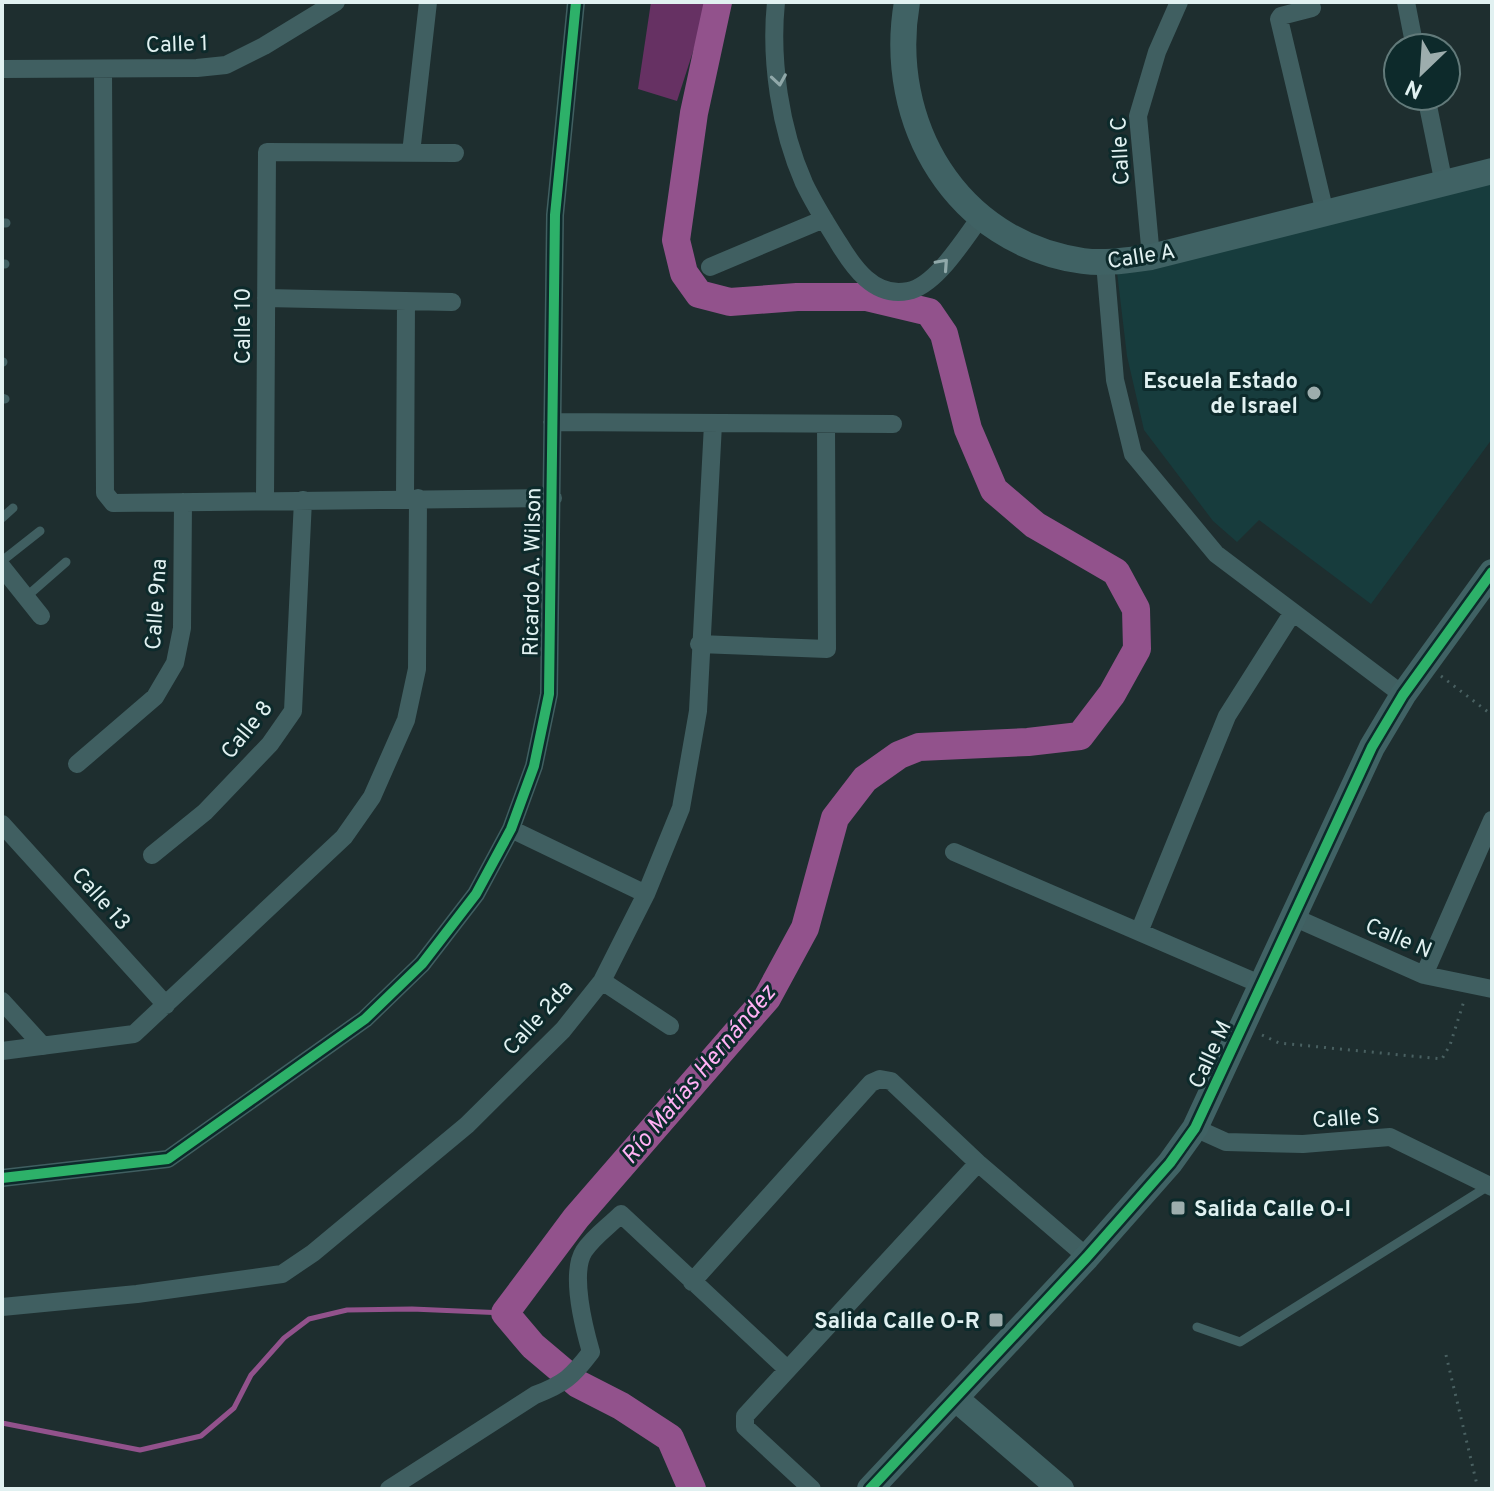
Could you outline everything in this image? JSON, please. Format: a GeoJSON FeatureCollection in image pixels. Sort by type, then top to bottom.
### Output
{"type":"FeatureCollection","features":[{"type":"Feature","properties":{"kind":"street","name":"Calle 1"},"geometry":{"type":"LineString","coordinates":[[2,69],[197,68],[226,65],[336,2]]}},
{"type":"Feature","properties":{"kind":"street"},"geometry":{"type":"LineString","coordinates":[[428,2],[411,153],[455,153]]}},
{"type":"Feature","properties":{"kind":"street","name":"Ricardo A. Wilson"},"geometry":{"type":"LineString","coordinates":[[2,1178],[168,1159],[365,1019],[422,964],[476,894],[511,829],[534,766],[549,694],[555,215],[576,2]]}},
{"type":"Feature","properties":{"kind":"street"},"geometry":{"type":"LineString","coordinates":[[776,2],[775,56],[789,139],[803,180],[824,219],[864,278],[881,289],[905,292],[921,286],[942,267],[980,218]]}},
{"type":"Feature","properties":{"kind":"street","name":"Calle A"},"geometry":{"type":"LineString","coordinates":[[907,2],[902,33],[904,79],[915,124],[927,151],[947,181],[980,218],[1010,236],[1059,256],[1105,263],[1151,257],[1492,171]]}},
{"type":"Feature","properties":{"kind":"street","name":"Calle C"},"geometry":{"type":"LineString","coordinates":[[1151,257],[1138,116],[1157,52],[1179,2]]}},
{"type":"Feature","properties":{"kind":"street"},"geometry":{"type":"LineString","coordinates":[[1406,2],[1412,32]]}},
{"type":"Feature","properties":{"kind":"street"},"geometry":{"type":"LineString","coordinates":[[1312,8],[1279,19],[1325,213]]}},
{"type":"Feature","properties":{"kind":"street"},"geometry":{"type":"LineString","coordinates":[[103,69],[105,493],[113,503],[553,498]]}},
{"type":"Feature","properties":{"kind":"street"},"geometry":{"type":"LineString","coordinates":[[1429,112],[1444,184]]}},
{"type":"Feature","properties":{"kind":"street","name":"Calle 10"},"geometry":{"type":"LineString","coordinates":[[265,500],[267,152],[411,153]]}},
{"type":"Feature","properties":{"kind":"street"},"geometry":{"type":"LineString","coordinates":[[710,267],[824,219]]}},
{"type":"Feature","properties":{"kind":"street"},"geometry":{"type":"LineString","coordinates":[[1105,263],[1115,380],[1133,454],[1216,554],[1403,695]]}},
{"type":"Feature","properties":{"kind":"street"},"geometry":{"type":"LineString","coordinates":[[266,298],[452,302]]}},
{"type":"Feature","properties":{"kind":"street"},"geometry":{"type":"LineString","coordinates":[[2,1051],[134,1034],[344,837],[372,797],[406,720],[417,669],[406,301]]}},
{"type":"Feature","properties":{"kind":"street"},"geometry":{"type":"LineString","coordinates":[[552,422],[893,424]]}},
{"type":"Feature","properties":{"kind":"street","name":"Calle 2da"},"geometry":{"type":"LineString","coordinates":[[2,1307],[137,1294],[282,1274],[313,1253],[467,1125],[563,1030],[602,981],[646,894],[681,808],[698,711],[699,644],[713,424]]}},
{"type":"Feature","properties":{"kind":"street"},"geometry":{"type":"LineString","coordinates":[[699,644],[827,649],[826,424]]}},
{"type":"Feature","properties":{"kind":"street","name":"Calle 8"},"geometry":{"type":"LineString","coordinates":[[152,855],[205,812],[270,744],[293,711],[303,500]]}},
{"type":"Feature","properties":{"kind":"street","name":"Calle 9na"},"geometry":{"type":"LineString","coordinates":[[77,764],[155,697],[175,663],[182,628],[183,502]]}},
{"type":"Feature","properties":{"kind":"street"},"geometry":{"type":"LineString","coordinates":[[2,564],[41,616]]}},
{"type":"Feature","properties":{"kind":"street","name":"Calle M"},"geometry":{"type":"LineString","coordinates":[[870,1489],[1087,1257],[1170,1163],[1195,1128],[1372,747],[1403,695],[1492,572]]}},
{"type":"Feature","properties":{"kind":"street"},"geometry":{"type":"LineString","coordinates":[[1139,932],[1227,716],[1293,612]]}},
{"type":"Feature","properties":{"kind":"street"},"geometry":{"type":"LineString","coordinates":[[1424,975],[1492,820]]}},
{"type":"Feature","properties":{"kind":"street","name":"Calle 13"},"geometry":{"type":"LineString","coordinates":[[2,824],[166,1005]]}},
{"type":"Feature","properties":{"kind":"street"},"geometry":{"type":"LineString","coordinates":[[511,829],[646,894]]}},
{"type":"Feature","properties":{"kind":"street"},"geometry":{"type":"LineString","coordinates":[[954,852],[1262,985]]}},
{"type":"Feature","properties":{"kind":"street","name":"Calle N"},"geometry":{"type":"LineString","coordinates":[[1291,916],[1424,975],[1492,989]]}},
{"type":"Feature","properties":{"kind":"street"},"geometry":{"type":"LineString","coordinates":[[602,981],[670,1026]]}},
{"type":"Feature","properties":{"kind":"street"},"geometry":{"type":"LineString","coordinates":[[2,1001],[43,1046]]}},
{"type":"Feature","properties":{"kind":"street"},"geometry":{"type":"LineString","coordinates":[[692,1282],[871,1083],[880,1079],[891,1081],[978,1163],[1087,1257]]}},
{"type":"Feature","properties":{"kind":"street","name":"Calle S"},"geometry":{"type":"LineString","coordinates":[[1195,1128],[1209,1137],[1226,1142],[1303,1144],[1390,1137],[1491,1186]]}},
{"type":"Feature","properties":{"kind":"street"},"geometry":{"type":"LineString","coordinates":[[812,1489],[745,1427],[745,1416],[978,1163]]}},
{"type":"Feature","properties":{"kind":"street"},"geometry":{"type":"LineString","coordinates":[[389,1489],[535,1395],[555,1387],[582,1364],[591,1352],[580,1316],[579,1269],[583,1252],[621,1214],[787,1369]]}},
{"type":"Feature","properties":{"kind":"street"},"geometry":{"type":"LineString","coordinates":[[955,1398],[1055,1487]]}},
{"type":"Feature","properties":{"kind":"lane"},"geometry":{"type":"LineString","coordinates":[[2,518],[13,508]]}},
{"type":"Feature","properties":{"kind":"lane"},"geometry":{"type":"LineString","coordinates":[[2,564],[40,531]]}},
{"type":"Feature","properties":{"kind":"lane"},"geometry":{"type":"LineString","coordinates":[[26,597],[66,562]]}},
{"type":"Feature","properties":{"kind":"lane"},"geometry":{"type":"LineString","coordinates":[[1197,1327],[1240,1342],[1491,1186]]}},
{"type":"Feature","properties":{"kind":"path"},"geometry":{"type":"LineString","coordinates":[[1442,677],[1492,715]]}},
{"type":"Feature","properties":{"kind":"path"},"geometry":{"type":"LineString","coordinates":[[1244,1027],[1279,1043],[1442,1059],[1450,1045],[1470,986]]}},
{"type":"Feature","properties":{"kind":"path"},"geometry":{"type":"LineString","coordinates":[[1446,1355],[1478,1489]]}},
{"type":"Feature","properties":{"kind":"shaded area"},"geometry":{"type":"Polygon","coordinates":[[[651,2],[709,2],[677,101],[638,89],[651,2]]]}},
{"type":"Feature","properties":{"kind":"shaded area","name":"Escuela Estado de Israel"},"geometry":{"type":"Polygon","coordinates":[[[1492,177],[1492,439],[1371,604],[1259,520],[1237,542],[1213,521],[1144,430],[1127,356],[1117,272],[1492,177]]]}},
{"type":"Feature","properties":{"kind":"waterway","name":"Río Matías Hernández"},"geometry":{"type":"LineString","coordinates":[[692,1489],[670,1438],[621,1406],[578,1384],[533,1346],[505,1313],[576,1218],[767,998],[805,928],[835,818],[865,779],[899,755],[919,747],[1028,742],[1080,736],[1112,694],[1137,649],[1136,609],[1116,572],[1035,525],[994,490],[968,429],[944,334],[929,312],[866,297],[797,297],[730,302],[699,294],[684,273],[676,240],[694,113],[718,2]]}},
{"type":"Feature","properties":{"kind":"waterway"},"geometry":{"type":"LineString","coordinates":[[2,1423],[140,1450],[201,1436],[234,1408],[251,1375],[284,1338],[309,1319],[347,1310],[505,1313]]}},
{"type":"Feature","properties":{"kind":"cycle path"},"geometry":{"type":"LineString","coordinates":[[2,1178],[168,1159],[365,1019],[422,964],[476,894],[511,829],[534,766],[549,694],[555,215],[576,2]]}},
{"type":"Feature","properties":{"kind":"cycle path"},"geometry":{"type":"LineString","coordinates":[[870,1489],[1087,1257],[1170,1163],[1195,1128],[1372,747],[1403,695],[1492,572]]}},
{"type":"Feature","properties":{"kind":"place","name":"Escuela Estado de Israel"},"geometry":{"type":"Point","coordinates":[1314,393]}},
{"type":"Feature","properties":{"kind":"place","name":"Salida Calle O-I"},"geometry":{"type":"Point","coordinates":[1178,1208]}},
{"type":"Feature","properties":{"kind":"place","name":"Salida Calle O-R"},"geometry":{"type":"Point","coordinates":[996,1320]}}]}
